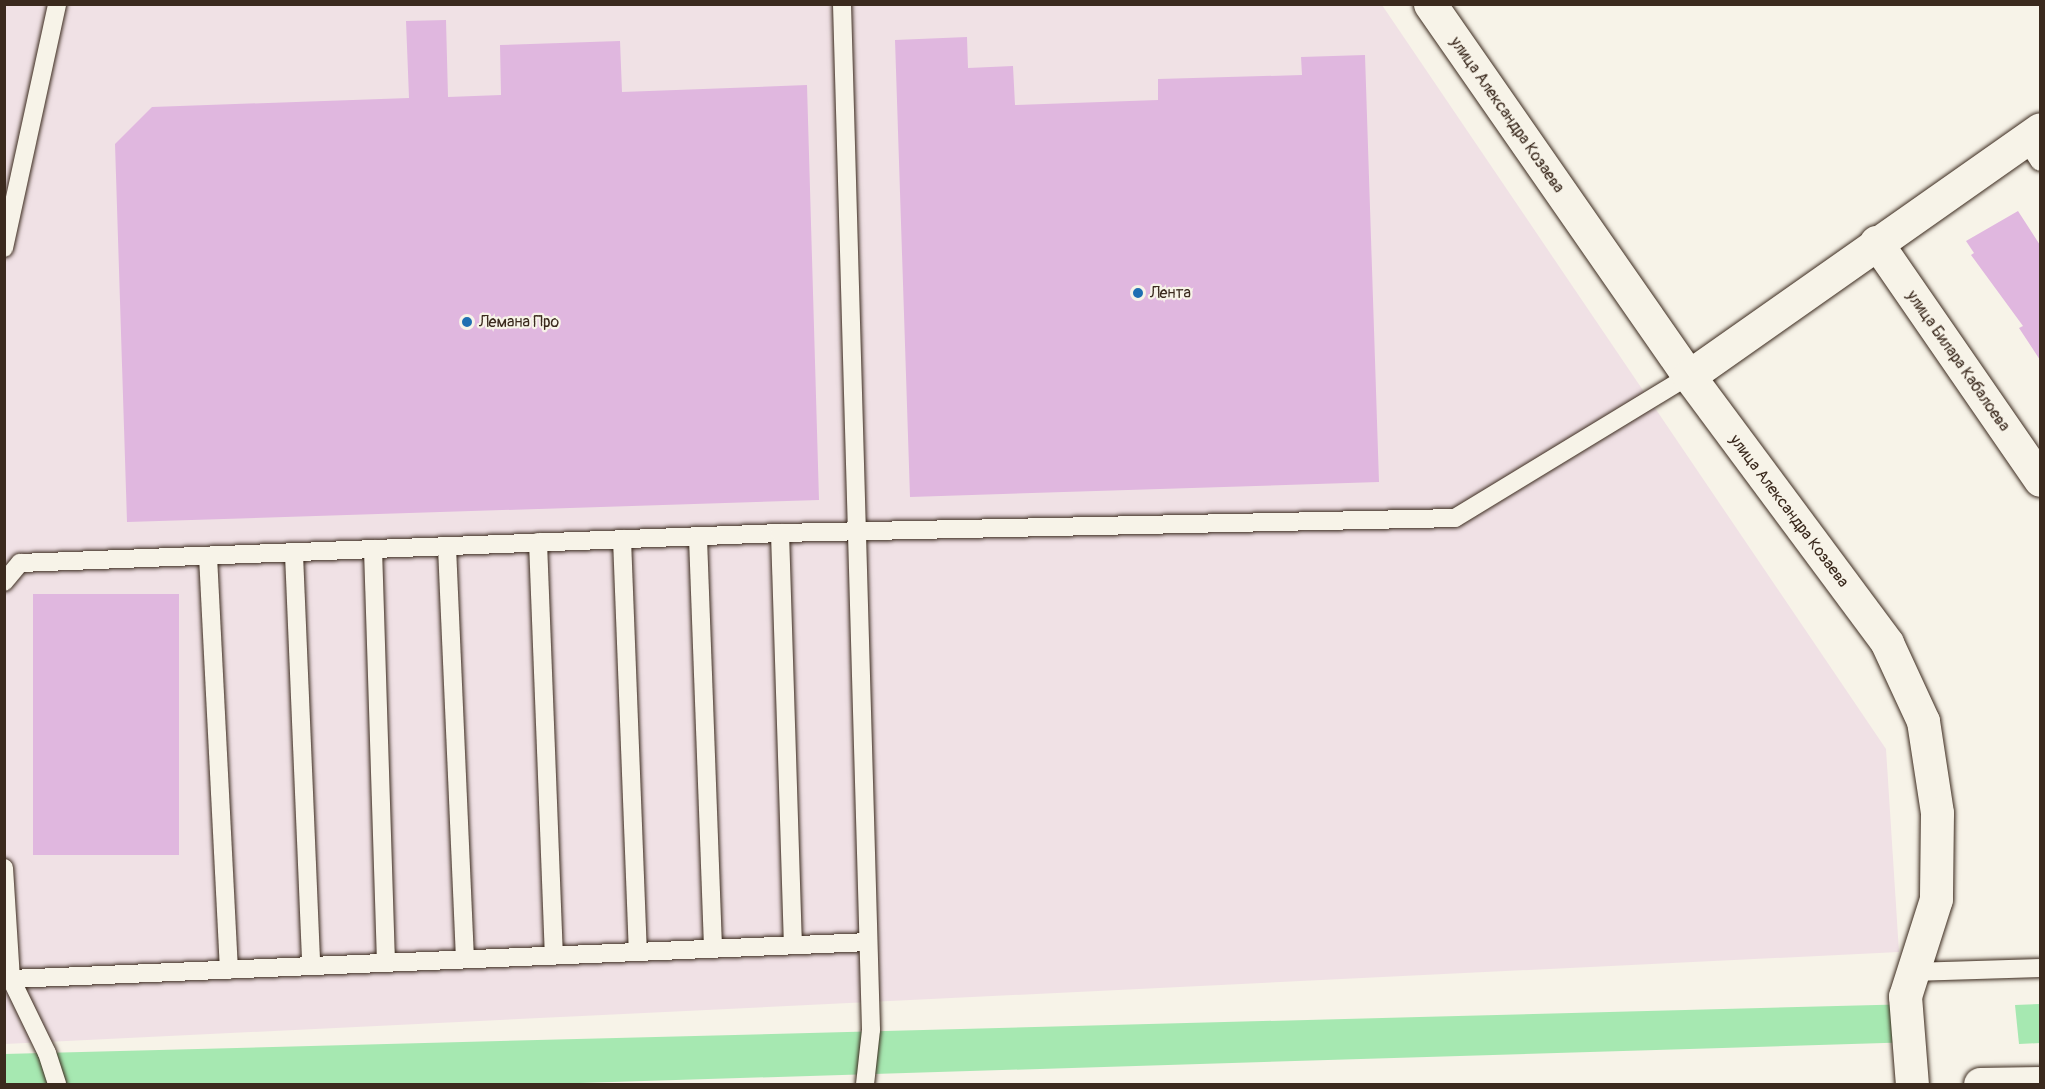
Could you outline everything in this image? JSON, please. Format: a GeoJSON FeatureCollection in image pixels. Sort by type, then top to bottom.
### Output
{"type":"FeatureCollection","features":[{"type":"Feature","properties":{"kind":"main road","name":"улица Александра Козаева"},"geometry":{"type":"LineString","coordinates":[[1430,4],[1689,376],[1887,644],[1923,721],[1937,813],[1936,899],[1905,996],[1912,1084]]}},
{"type":"Feature","properties":{"kind":"main road"},"geometry":{"type":"LineString","coordinates":[[1689,376],[1876,242],[2035,143]]}},
{"type":"Feature","properties":{"kind":"main road","name":"улица Билара Кабалоева"},"geometry":{"type":"LineString","coordinates":[[1876,242],[2040,480]]}},
{"type":"Feature","properties":{"kind":"main road"},"geometry":{"type":"LineString","coordinates":[[1980,1084],[2040,1083]]}},
{"type":"Feature","properties":{"kind":"lane"},"geometry":{"type":"LineString","coordinates":[[4,248],[57,4]]}},
{"type":"Feature","properties":{"kind":"lane"},"geometry":{"type":"LineString","coordinates":[[842,4],[871,1030],[865,1084]]}},
{"type":"Feature","properties":{"kind":"lane"},"geometry":{"type":"LineString","coordinates":[[4,582],[20,563],[294,554],[780,533],[1455,518],[1689,376]]}},
{"type":"Feature","properties":{"kind":"lane"},"geometry":{"type":"LineString","coordinates":[[780,533],[793,945]]}},
{"type":"Feature","properties":{"kind":"lane"},"geometry":{"type":"LineString","coordinates":[[698,538],[713,948]]}},
{"type":"Feature","properties":{"kind":"lane"},"geometry":{"type":"LineString","coordinates":[[622,539],[638,952]]}},
{"type":"Feature","properties":{"kind":"lane"},"geometry":{"type":"LineString","coordinates":[[538,542],[554,955]]}},
{"type":"Feature","properties":{"kind":"lane"},"geometry":{"type":"LineString","coordinates":[[447,547],[465,957]]}},
{"type":"Feature","properties":{"kind":"lane"},"geometry":{"type":"LineString","coordinates":[[373,549],[386,962]]}},
{"type":"Feature","properties":{"kind":"lane"},"geometry":{"type":"LineString","coordinates":[[294,554],[311,966]]}},
{"type":"Feature","properties":{"kind":"lane"},"geometry":{"type":"LineString","coordinates":[[208,556],[229,969]]}},
{"type":"Feature","properties":{"kind":"lane"},"geometry":{"type":"LineString","coordinates":[[4,868],[11,979],[47,1053],[57,1084]]}},
{"type":"Feature","properties":{"kind":"lane"},"geometry":{"type":"LineString","coordinates":[[11,979],[465,957],[868,942]]}},
{"type":"Feature","properties":{"kind":"lane"},"geometry":{"type":"LineString","coordinates":[[1913,972],[2040,968]]}},
{"type":"Feature","properties":{"kind":"shaded area"},"geometry":{"type":"Polygon","coordinates":[[[4,5],[1382,5],[1886,749],[1899,952],[5,1044],[4,5]]]}},
{"type":"Feature","properties":{"kind":"green space"},"geometry":{"type":"Polygon","coordinates":[[[1916,1004],[1917,1042],[548,1084],[5,1084],[4,1054],[1916,1004]]]}},
{"type":"Feature","properties":{"kind":"green space"},"geometry":{"type":"Polygon","coordinates":[[[2040,1004],[2040,1043],[2019,1044],[2015,1005],[2040,1004]]]}},
{"type":"Feature","properties":{"kind":"building","name":"Лемана Про"},"geometry":{"type":"Polygon","coordinates":[[[446,20],[448,97],[501,95],[500,45],[620,41],[622,92],[807,85],[819,500],[127,522],[115,144],[152,107],[409,98],[406,21],[446,20]]]}},
{"type":"Feature","properties":{"kind":"building","name":"Лента"},"geometry":{"type":"Polygon","coordinates":[[[967,37],[968,68],[1013,66],[1015,105],[1158,100],[1158,79],[1302,75],[1301,57],[1365,55],[1379,482],[910,497],[895,40],[967,37]]]}},
{"type":"Feature","properties":{"kind":"building"},"geometry":{"type":"Polygon","coordinates":[[[2018,211],[2040,245],[2040,360],[2019,328],[2023,326],[1971,255],[1974,253],[1966,241],[2018,211]]]}},
{"type":"Feature","properties":{"kind":"building"},"geometry":{"type":"Polygon","coordinates":[[[33,594],[179,594],[179,855],[33,855],[33,594]]]}},
{"type":"Feature","properties":{"kind":"place","name":"Лента"},"geometry":{"type":"Point","coordinates":[1138,293]}},
{"type":"Feature","properties":{"kind":"place","name":"Лемана Про"},"geometry":{"type":"Point","coordinates":[467,322]}}]}
